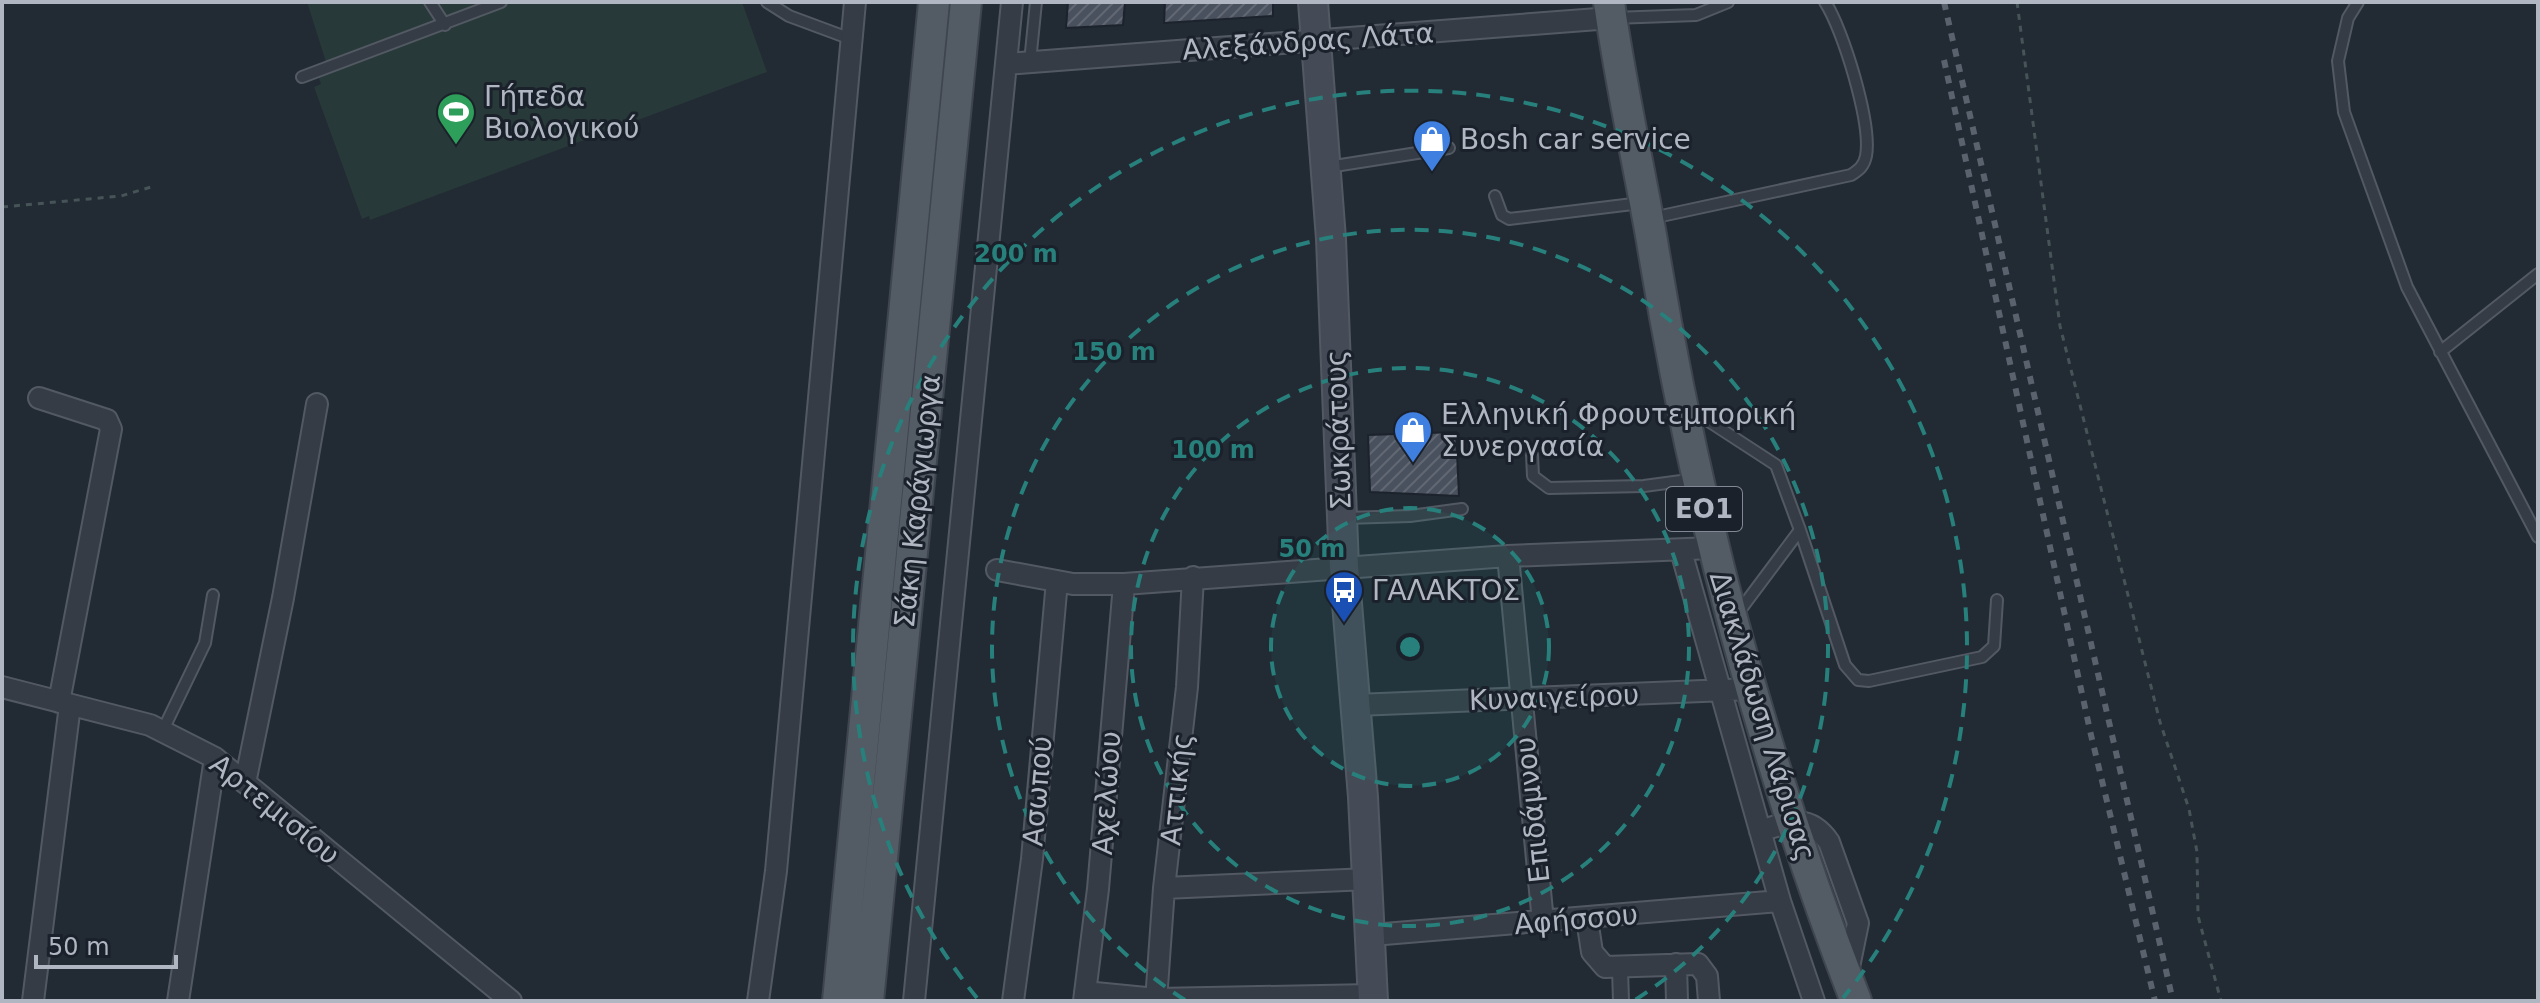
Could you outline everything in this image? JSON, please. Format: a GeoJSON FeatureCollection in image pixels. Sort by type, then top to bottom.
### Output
{"type":"FeatureCollection","features":[{"type":"Feature","properties":{"kind":"main road","name":"Σάκη Καράγιωργα"},"geometry":{"type":"LineString","coordinates":[[838,1001],[934,2]]}},
{"type":"Feature","properties":{"kind":"main road","name":"Σάκη Καράγιωργα"},"geometry":{"type":"LineString","coordinates":[[868,1001],[966,2]]}},
{"type":"Feature","properties":{"kind":"main road","name":"Σωκράτους"},"geometry":{"type":"LineString","coordinates":[[1313,2],[1326,167],[1344,567],[1369,879],[1372,998]]}},
{"type":"Feature","properties":{"kind":"main road","name":"Διακλάδωση Λάρισας"},"geometry":{"type":"LineString","coordinates":[[1610,10],[1679,402],[1713,548],[1792,820],[1852,990]]}},
{"type":"Feature","properties":{"kind":"street"},"geometry":{"type":"LineString","coordinates":[[758,1001],[776,871],[855,2]]}},
{"type":"Feature","properties":{"kind":"street"},"geometry":{"type":"LineString","coordinates":[[914,1001],[1012,2]]}},
{"type":"Feature","properties":{"kind":"street","name":"Αλεξάνδρας Λάτα"},"geometry":{"type":"LineString","coordinates":[[1006,64],[1314,40],[1565,12],[1610,10]]}},
{"type":"Feature","properties":{"kind":"street"},"geometry":{"type":"LineString","coordinates":[[33,1001],[65,703],[111,429],[107,420],[39,398]]}},
{"type":"Feature","properties":{"kind":"street"},"geometry":{"type":"LineString","coordinates":[[245,783],[283,598],[317,404]]}},
{"type":"Feature","properties":{"kind":"street"},"geometry":{"type":"LineString","coordinates":[[997,570],[1057,581],[1124,584],[1508,556],[1713,548]]}},
{"type":"Feature","properties":{"kind":"street"},"geometry":{"type":"LineString","coordinates":[[1681,551],[1718,691],[1780,901],[1814,1001]]}},
{"type":"Feature","properties":{"kind":"street","name":"Επιδάμνου"},"geometry":{"type":"LineString","coordinates":[[1508,556],[1543,922]]}},
{"type":"Feature","properties":{"kind":"street","name":"Αττικής"},"geometry":{"type":"LineString","coordinates":[[1156,1000],[1164,888],[1187,687],[1193,577]]}},
{"type":"Feature","properties":{"kind":"street","name":"Ασωπού"},"geometry":{"type":"LineString","coordinates":[[1013,1001],[1032,859],[1057,581]]}},
{"type":"Feature","properties":{"kind":"street","name":"Αχελώου"},"geometry":{"type":"LineString","coordinates":[[1084,996],[1098,889],[1124,584]]}},
{"type":"Feature","properties":{"kind":"street","name":"Αρτεμισίου"},"geometry":{"type":"LineString","coordinates":[[2,687],[163,730],[215,758],[511,1001]]}},
{"type":"Feature","properties":{"kind":"street","name":"Κυναιγείρου"},"geometry":{"type":"LineString","coordinates":[[1356,705],[1752,689]]}},
{"type":"Feature","properties":{"kind":"street"},"geometry":{"type":"LineString","coordinates":[[178,1001],[215,758]]}},
{"type":"Feature","properties":{"kind":"street"},"geometry":{"type":"LineString","coordinates":[[1760,831],[1792,820]]}},
{"type":"Feature","properties":{"kind":"street"},"geometry":{"type":"LineString","coordinates":[[1164,888],[1369,879]]}},
{"type":"Feature","properties":{"kind":"street","name":"Αφήσσου"},"geometry":{"type":"LineString","coordinates":[[1372,935],[1780,901]]}},
{"type":"Feature","properties":{"kind":"street"},"geometry":{"type":"LineString","coordinates":[[1587,919],[1597,960],[1611,969],[1691,962],[1704,969],[1709,1001]]}},
{"type":"Feature","properties":{"kind":"street"},"geometry":{"type":"LineString","coordinates":[[1676,964],[1677,1001]]}},
{"type":"Feature","properties":{"kind":"street"},"geometry":{"type":"LineString","coordinates":[[1620,969],[1621,1001]]}},
{"type":"Feature","properties":{"kind":"street"},"geometry":{"type":"LineString","coordinates":[[1084,996],[1156,1000],[1372,998]]}},
{"type":"Feature","properties":{"kind":"lane"},"geometry":{"type":"LineString","coordinates":[[430,2],[445,25]]}},
{"type":"Feature","properties":{"kind":"lane"},"geometry":{"type":"LineString","coordinates":[[302,77],[501,2]]}},
{"type":"Feature","properties":{"kind":"lane"},"geometry":{"type":"LineString","coordinates":[[767,2],[799,20],[851,39]]}},
{"type":"Feature","properties":{"kind":"lane"},"geometry":{"type":"LineString","coordinates":[[1030,62],[1036,2]]}},
{"type":"Feature","properties":{"kind":"lane"},"geometry":{"type":"LineString","coordinates":[[1610,10],[1696,15],[1728,2]]}},
{"type":"Feature","properties":{"kind":"lane"},"geometry":{"type":"LineString","coordinates":[[1495,196],[1502,215],[1509,219],[1646,211],[1851,175],[1862,168],[1866,155],[1858,94],[1836,19],[1825,2]]}},
{"type":"Feature","properties":{"kind":"lane"},"geometry":{"type":"LineString","coordinates":[[2358,2],[2348,18],[2338,61],[2344,112],[2407,287],[2538,537]]}},
{"type":"Feature","properties":{"kind":"lane"},"geometry":{"type":"LineString","coordinates":[[1326,167],[1449,148]]}},
{"type":"Feature","properties":{"kind":"lane"},"geometry":{"type":"LineString","coordinates":[[2440,352],[2538,274]]}},
{"type":"Feature","properties":{"kind":"lane"},"geometry":{"type":"LineString","coordinates":[[1679,402],[1776,465],[1845,665],[1858,680],[1869,681],[1982,657],[1994,646],[1997,600]]}},
{"type":"Feature","properties":{"kind":"lane"},"geometry":{"type":"LineString","coordinates":[[1532,455],[1533,476],[1549,488],[1644,486],[1696,479]]}},
{"type":"Feature","properties":{"kind":"lane"},"geometry":{"type":"LineString","coordinates":[[1342,518],[1410,516],[1462,509]]}},
{"type":"Feature","properties":{"kind":"lane"},"geometry":{"type":"LineString","coordinates":[[1733,622],[1800,530]]}},
{"type":"Feature","properties":{"kind":"lane"},"geometry":{"type":"LineString","coordinates":[[163,730],[205,643],[213,595]]}},
{"type":"Feature","properties":{"kind":"path"},"geometry":{"type":"LineString","coordinates":[[2017,2],[2060,326],[2160,722],[2189,809],[2197,852],[2198,916],[2221,1001]]}},
{"type":"Feature","properties":{"kind":"path"},"geometry":{"type":"LineString","coordinates":[[2,207],[121,196],[151,187]]}},
{"type":"Feature","properties":{"kind":"shaded area","name":"Γήπεδα Βιολογικού"},"geometry":{"type":"Polygon","coordinates":[[[307,2],[742,2],[767,72],[370,220],[369,216],[362,219],[314,87],[321,84],[315,67],[326,62],[307,2]]]}},
{"type":"Feature","properties":{"kind":"building"},"geometry":{"type":"Polygon","coordinates":[[[1068,2],[1125,2],[1123,25],[1066,28],[1068,2]]]}},
{"type":"Feature","properties":{"kind":"building"},"geometry":{"type":"Polygon","coordinates":[[[1165,2],[1273,2],[1273,16],[1164,23],[1165,2]]]}},
{"type":"Feature","properties":{"kind":"building","name":"Ελληνική Φρουτεμπορική Συνεργασία"},"geometry":{"type":"Polygon","coordinates":[[[1456,432],[1459,496],[1370,492],[1368,435],[1456,432]]]}},
{"type":"Feature","properties":{"kind":"railway"},"geometry":{"type":"LineString","coordinates":[[1944,2],[2173,1001]]}},
{"type":"Feature","properties":{"kind":"railway"},"geometry":{"type":"LineString","coordinates":[[1944,60],[2091,735],[2155,1001]]}},
{"type":"Feature","properties":{"kind":"place","name":"Γήπεδα Βιολογικού"},"geometry":{"type":"Point","coordinates":[456,146]}},
{"type":"Feature","properties":{"kind":"place","name":"Bosh car service"},"geometry":{"type":"Point","coordinates":[1432,173]}},
{"type":"Feature","properties":{"kind":"place","name":"Ελληνική Φρουτεμπορική Συνεργασία"},"geometry":{"type":"Point","coordinates":[1413,464]}},
{"type":"Feature","properties":{"kind":"place","name":"ΓΑΛΑΚΤΟΣ"},"geometry":{"type":"Point","coordinates":[1344,624]}}]}
